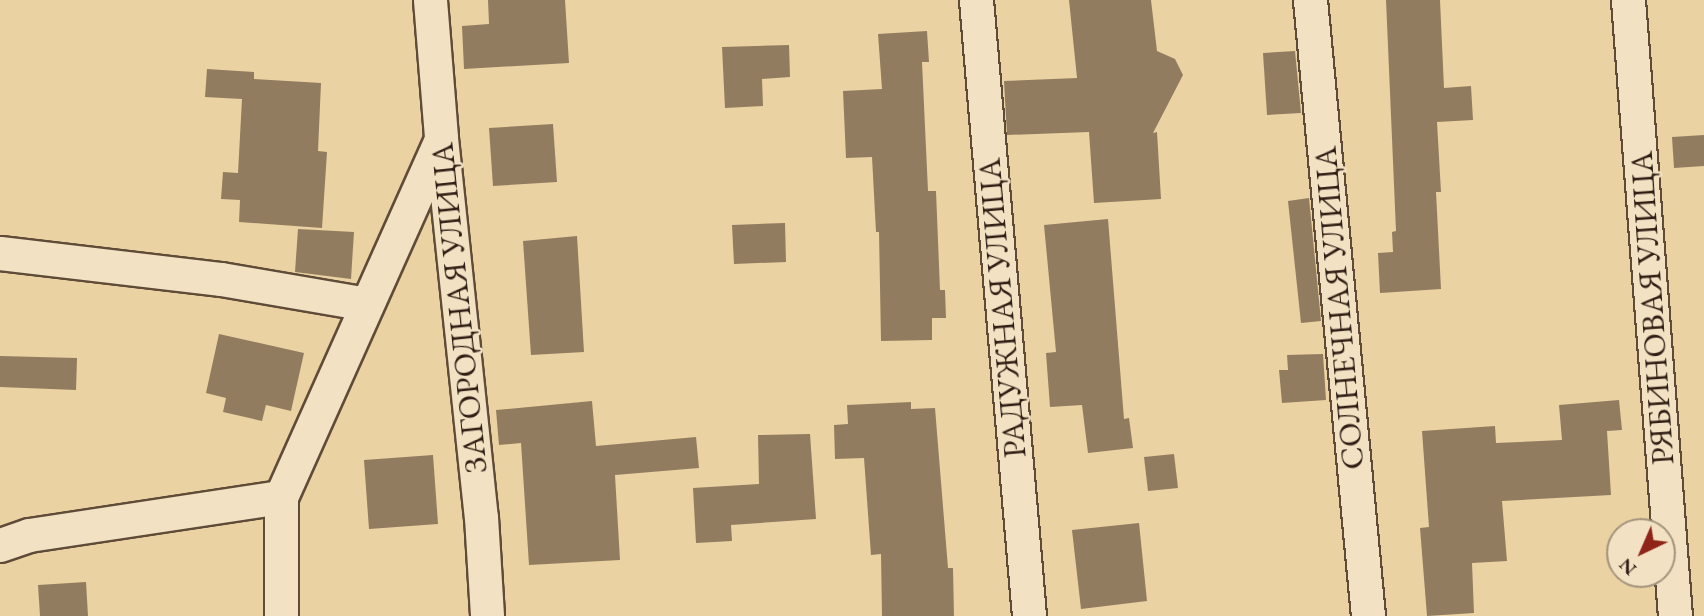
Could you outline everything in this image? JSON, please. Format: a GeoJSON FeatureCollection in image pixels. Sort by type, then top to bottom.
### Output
{"type":"FeatureCollection","features":[{"type":"Feature","properties":{"kind":"street","name":"ЗАГОРОДНАЯ УЛИЦА"},"geometry":{"type":"LineString","coordinates":[[430,0],[441,138],[481,517],[487,616]]}},
{"type":"Feature","properties":{"kind":"street","name":"РАДУЖНАЯ УЛИЦА"},"geometry":{"type":"LineString","coordinates":[[976,0],[1029,616]]}},
{"type":"Feature","properties":{"kind":"street","name":"СОЛНЕЧНАЯ УЛИЦА"},"geometry":{"type":"LineString","coordinates":[[1310,0],[1368,616]]}},
{"type":"Feature","properties":{"kind":"street","name":"РЯБИНОВАЯ УЛИЦА"},"geometry":{"type":"LineString","coordinates":[[1628,0],[1675,616]]}},
{"type":"Feature","properties":{"kind":"street"},"geometry":{"type":"LineString","coordinates":[[281,616],[281,498],[441,138]]}},
{"type":"Feature","properties":{"kind":"street"},"geometry":{"type":"LineString","coordinates":[[0,253],[221,279],[367,304]]}},
{"type":"Feature","properties":{"kind":"street"},"geometry":{"type":"LineString","coordinates":[[0,545],[29,535],[281,498]]}},
{"type":"Feature","properties":{"kind":"building"},"geometry":{"type":"Polygon","coordinates":[[[488,0],[565,0],[569,63],[464,69],[462,26],[489,24],[488,0]]]}},
{"type":"Feature","properties":{"kind":"building"},"geometry":{"type":"Polygon","coordinates":[[[1069,0],[1151,0],[1157,51],[1175,59],[1183,75],[1153,133],[1157,132],[1161,199],[1094,203],[1089,132],[1007,135],[1004,81],[1077,78],[1069,0]]]}},
{"type":"Feature","properties":{"kind":"building"},"geometry":{"type":"Polygon","coordinates":[[[1386,0],[1440,0],[1444,88],[1471,86],[1473,120],[1437,122],[1441,192],[1436,192],[1441,289],[1380,293],[1378,253],[1393,252],[1392,232],[1396,231],[1386,0]]]}},
{"type":"Feature","properties":{"kind":"building"},"geometry":{"type":"Polygon","coordinates":[[[927,31],[929,62],[922,62],[928,191],[936,191],[940,290],[945,290],[946,318],[932,318],[932,340],[881,341],[879,232],[876,232],[872,157],[846,158],[843,91],[882,89],[878,34],[927,31]]]}},
{"type":"Feature","properties":{"kind":"building"},"geometry":{"type":"Polygon","coordinates":[[[789,45],[790,77],[762,79],[763,106],[725,108],[722,47],[789,45]]]}},
{"type":"Feature","properties":{"kind":"building"},"geometry":{"type":"Polygon","coordinates":[[[1295,51],[1301,113],[1267,115],[1263,53],[1295,51]]]}},
{"type":"Feature","properties":{"kind":"building"},"geometry":{"type":"Polygon","coordinates":[[[207,69],[254,72],[254,79],[321,83],[318,151],[327,152],[322,228],[239,222],[240,200],[221,199],[223,172],[238,173],[242,99],[205,97],[207,69]]]}},
{"type":"Feature","properties":{"kind":"building"},"geometry":{"type":"Polygon","coordinates":[[[553,124],[557,182],[493,186],[489,128],[553,124]]]}},
{"type":"Feature","properties":{"kind":"building"},"geometry":{"type":"Polygon","coordinates":[[[1704,135],[1704,166],[1674,168],[1672,137],[1704,135]]]}},
{"type":"Feature","properties":{"kind":"building"},"geometry":{"type":"Polygon","coordinates":[[[1309,198],[1321,321],[1301,323],[1288,201],[1309,198]]]}},
{"type":"Feature","properties":{"kind":"building"},"geometry":{"type":"Polygon","coordinates":[[[1108,219],[1124,419],[1129,418],[1133,448],[1088,453],[1082,405],[1050,407],[1046,353],[1056,352],[1044,225],[1108,219]]]}},
{"type":"Feature","properties":{"kind":"building"},"geometry":{"type":"Polygon","coordinates":[[[785,223],[786,262],[734,264],[732,225],[785,223]]]}},
{"type":"Feature","properties":{"kind":"building"},"geometry":{"type":"Polygon","coordinates":[[[298,229],[354,232],[351,279],[295,272],[298,229]]]}},
{"type":"Feature","properties":{"kind":"building"},"geometry":{"type":"Polygon","coordinates":[[[577,236],[584,352],[531,355],[523,241],[577,236]]]}},
{"type":"Feature","properties":{"kind":"building"},"geometry":{"type":"Polygon","coordinates":[[[219,334],[304,353],[291,411],[266,405],[262,421],[223,412],[226,398],[206,393],[219,334]]]}},
{"type":"Feature","properties":{"kind":"building"},"geometry":{"type":"Polygon","coordinates":[[[1323,354],[1326,400],[1282,403],[1279,370],[1288,370],[1287,355],[1323,354]]]}},
{"type":"Feature","properties":{"kind":"building"},"geometry":{"type":"Polygon","coordinates":[[[0,356],[77,358],[76,390],[0,387],[0,356]]]}},
{"type":"Feature","properties":{"kind":"building"},"geometry":{"type":"Polygon","coordinates":[[[1619,400],[1622,430],[1607,431],[1611,495],[1502,501],[1507,561],[1472,563],[1474,613],[1427,616],[1420,528],[1429,527],[1422,431],[1495,426],[1496,443],[1562,440],[1559,405],[1619,400]]]}},
{"type":"Feature","properties":{"kind":"building"},"geometry":{"type":"Polygon","coordinates":[[[592,401],[596,446],[696,437],[699,468],[615,475],[620,560],[529,565],[521,443],[499,445],[496,410],[592,401]]]}},
{"type":"Feature","properties":{"kind":"building"},"geometry":{"type":"Polygon","coordinates":[[[911,402],[911,409],[935,408],[948,568],[953,568],[954,616],[882,616],[881,554],[871,555],[864,458],[835,459],[834,425],[848,424],[847,405],[911,402]]]}},
{"type":"Feature","properties":{"kind":"building"},"geometry":{"type":"Polygon","coordinates":[[[810,434],[816,519],[731,525],[732,541],[696,543],[693,488],[759,484],[758,435],[810,434]]]}},
{"type":"Feature","properties":{"kind":"building"},"geometry":{"type":"Polygon","coordinates":[[[1174,454],[1178,488],[1148,491],[1144,457],[1174,454]]]}},
{"type":"Feature","properties":{"kind":"building"},"geometry":{"type":"Polygon","coordinates":[[[433,455],[438,524],[369,529],[364,460],[433,455]]]}},
{"type":"Feature","properties":{"kind":"building"},"geometry":{"type":"Polygon","coordinates":[[[1139,523],[1147,601],[1081,609],[1072,530],[1139,523]]]}},
{"type":"Feature","properties":{"kind":"building"},"geometry":{"type":"Polygon","coordinates":[[[86,582],[88,616],[40,616],[38,585],[86,582]]]}}]}
